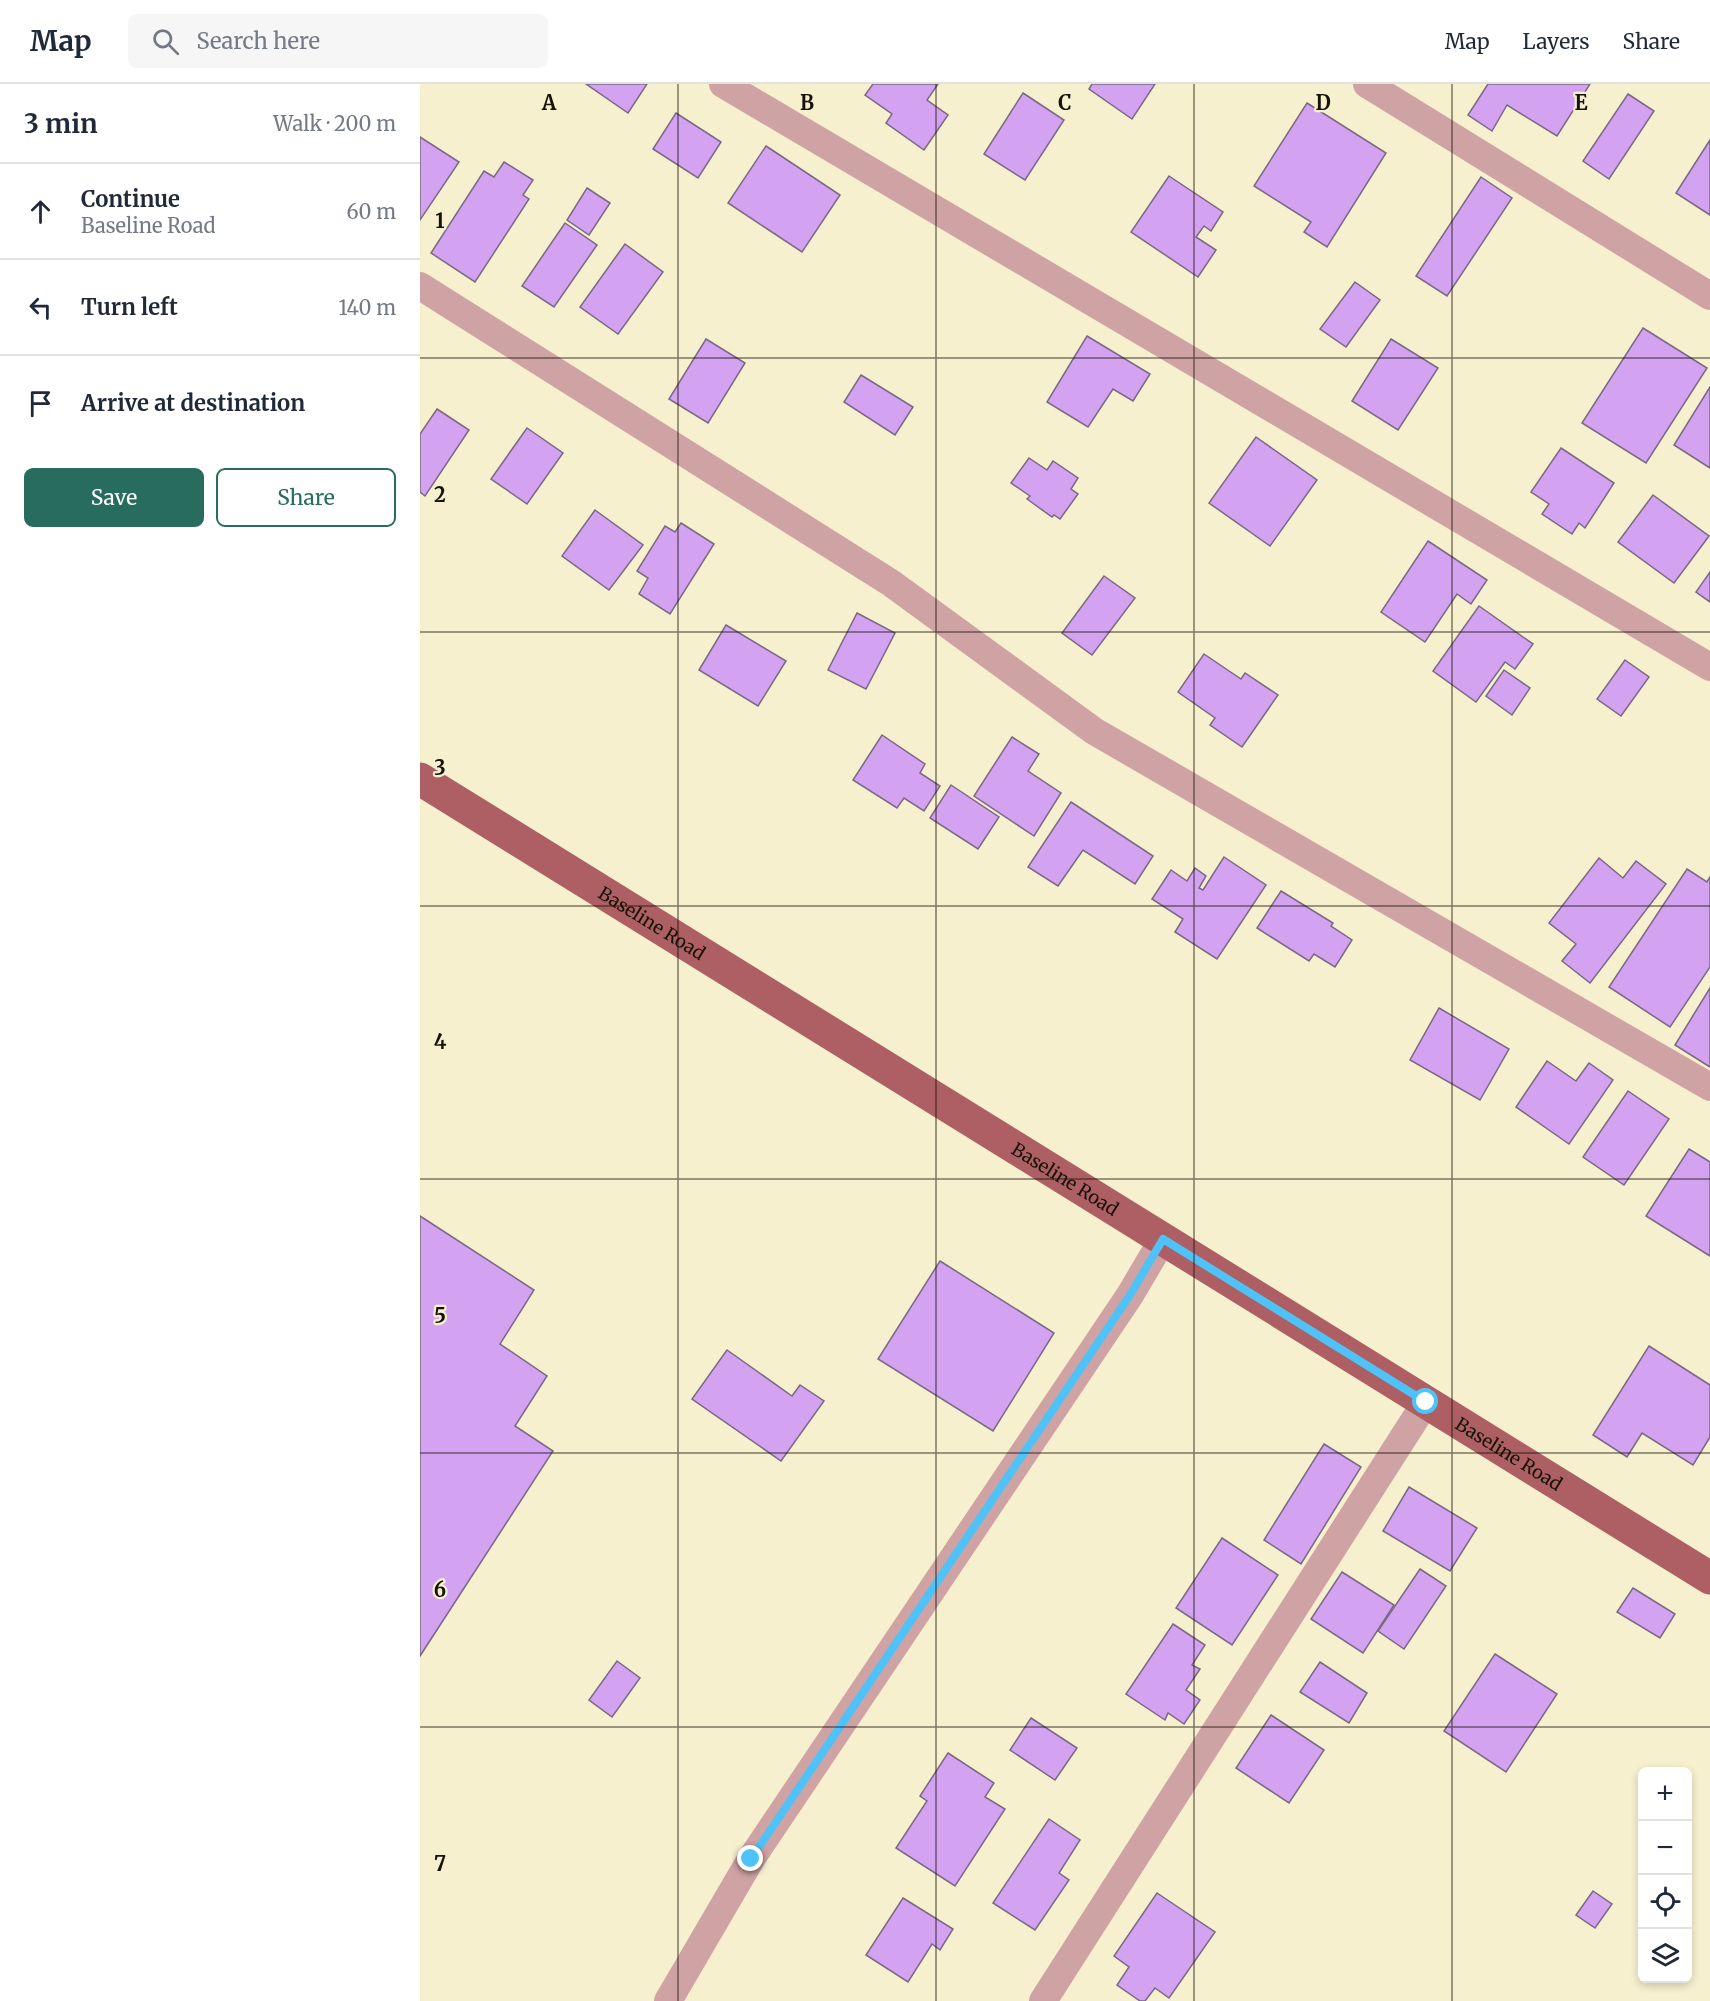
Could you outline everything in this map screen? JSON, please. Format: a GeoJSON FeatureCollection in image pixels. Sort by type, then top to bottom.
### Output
{"type":"FeatureCollection","features":[{"type":"Feature","properties":{"kind":"main road","name":"Baseline Road"},"geometry":{"type":"LineString","coordinates":[[420,778],[1710,1578]]}},
{"type":"Feature","properties":{"kind":"street"},"geometry":{"type":"LineString","coordinates":[[723,84],[1710,667]]}},
{"type":"Feature","properties":{"kind":"street"},"geometry":{"type":"LineString","coordinates":[[1367,84],[1710,296]]}},
{"type":"Feature","properties":{"kind":"street"},"geometry":{"type":"LineString","coordinates":[[420,286],[891,583],[1094,731],[1710,1087]]}},
{"type":"Feature","properties":{"kind":"street"},"geometry":{"type":"LineString","coordinates":[[668,2001],[751,1859],[1130,1295],[1163,1239]]}},
{"type":"Feature","properties":{"kind":"street"},"geometry":{"type":"LineString","coordinates":[[1043,2001],[1426,1402]]}},
{"type":"Feature","properties":{"kind":"building"},"geometry":{"type":"Polygon","coordinates":[[[586,84],[647,84],[628,113],[586,84]]]}},
{"type":"Feature","properties":{"kind":"building"},"geometry":{"type":"Polygon","coordinates":[[[873,84],[938,84],[927,100],[948,115],[924,150],[886,123],[892,114],[865,95],[873,84]]]}},
{"type":"Feature","properties":{"kind":"building"},"geometry":{"type":"Polygon","coordinates":[[[1092,84],[1155,84],[1132,119],[1089,89],[1092,84]]]}},
{"type":"Feature","properties":{"kind":"building"},"geometry":{"type":"Polygon","coordinates":[[[1488,84],[1590,84],[1557,136],[1507,105],[1492,131],[1468,115],[1488,84]]]}},
{"type":"Feature","properties":{"kind":"building"},"geometry":{"type":"Polygon","coordinates":[[[1023,93],[1064,120],[1025,180],[984,154],[1023,93]]]}},
{"type":"Feature","properties":{"kind":"building"},"geometry":{"type":"Polygon","coordinates":[[[1628,94],[1654,111],[1609,179],[1583,161],[1628,94]]]}},
{"type":"Feature","properties":{"kind":"building"},"geometry":{"type":"Polygon","coordinates":[[[1307,103],[1386,153],[1327,247],[1304,232],[1311,222],[1254,186],[1307,103]]]}},
{"type":"Feature","properties":{"kind":"building"},"geometry":{"type":"Polygon","coordinates":[[[676,113],[721,142],[698,178],[653,149],[676,113]]]}},
{"type":"Feature","properties":{"kind":"building"},"geometry":{"type":"Polygon","coordinates":[[[420,137],[459,162],[420,220],[420,137]]]}},
{"type":"Feature","properties":{"kind":"building"},"geometry":{"type":"Polygon","coordinates":[[[1710,140],[1710,215],[1676,193],[1710,140]]]}},
{"type":"Feature","properties":{"kind":"building"},"geometry":{"type":"Polygon","coordinates":[[[766,146],[840,195],[802,252],[728,203],[766,146]]]}},
{"type":"Feature","properties":{"kind":"building"},"geometry":{"type":"Polygon","coordinates":[[[504,162],[533,180],[523,195],[529,199],[475,282],[431,253],[484,171],[494,177],[504,162]]]}},
{"type":"Feature","properties":{"kind":"building"},"geometry":{"type":"Polygon","coordinates":[[[1169,176],[1223,212],[1211,231],[1204,226],[1196,237],[1216,250],[1198,277],[1131,232],[1169,176]]]}},
{"type":"Feature","properties":{"kind":"building"},"geometry":{"type":"Polygon","coordinates":[[[1481,177],[1512,198],[1447,296],[1416,276],[1481,177]]]}},
{"type":"Feature","properties":{"kind":"building"},"geometry":{"type":"Polygon","coordinates":[[[587,188],[610,203],[589,235],[567,220],[587,188]]]}},
{"type":"Feature","properties":{"kind":"building"},"geometry":{"type":"Polygon","coordinates":[[[565,223],[597,245],[554,307],[522,286],[565,223]]]}},
{"type":"Feature","properties":{"kind":"building"},"geometry":{"type":"Polygon","coordinates":[[[625,244],[663,272],[618,334],[580,307],[625,244]]]}},
{"type":"Feature","properties":{"kind":"building"},"geometry":{"type":"Polygon","coordinates":[[[1355,282],[1380,300],[1346,347],[1320,329],[1355,282]]]}},
{"type":"Feature","properties":{"kind":"building"},"geometry":{"type":"Polygon","coordinates":[[[1643,328],[1707,368],[1646,463],[1582,423],[1643,328]]]}},
{"type":"Feature","properties":{"kind":"building"},"geometry":{"type":"Polygon","coordinates":[[[1087,336],[1150,374],[1133,401],[1113,389],[1088,427],[1047,402],[1087,336]]]}},
{"type":"Feature","properties":{"kind":"building"},"geometry":{"type":"Polygon","coordinates":[[[706,339],[745,363],[708,423],[669,399],[706,339]]]}},
{"type":"Feature","properties":{"kind":"building"},"geometry":{"type":"Polygon","coordinates":[[[1391,339],[1438,368],[1398,430],[1352,401],[1391,339]]]}},
{"type":"Feature","properties":{"kind":"building"},"geometry":{"type":"Polygon","coordinates":[[[861,375],[913,407],[895,435],[844,402],[861,375]]]}},
{"type":"Feature","properties":{"kind":"building"},"geometry":{"type":"Polygon","coordinates":[[[1710,387],[1710,468],[1674,445],[1710,387]]]}},
{"type":"Feature","properties":{"kind":"building"},"geometry":{"type":"Polygon","coordinates":[[[437,409],[469,430],[425,496],[420,492],[420,434],[437,409]]]}},
{"type":"Feature","properties":{"kind":"building"},"geometry":{"type":"Polygon","coordinates":[[[527,428],[563,453],[527,504],[491,479],[527,428]]]}},
{"type":"Feature","properties":{"kind":"building"},"geometry":{"type":"Polygon","coordinates":[[[1256,437],[1317,480],[1270,546],[1209,503],[1256,437]]]}},
{"type":"Feature","properties":{"kind":"building"},"geometry":{"type":"Polygon","coordinates":[[[1561,448],[1614,483],[1585,528],[1579,523],[1572,534],[1542,514],[1549,504],[1531,492],[1561,448]]]}},
{"type":"Feature","properties":{"kind":"building"},"geometry":{"type":"Polygon","coordinates":[[[1029,458],[1047,470],[1053,461],[1078,478],[1071,489],[1078,494],[1060,519],[1054,515],[1052,517],[1027,499],[1030,496],[1011,483],[1029,458]]]}},
{"type":"Feature","properties":{"kind":"building"},"geometry":{"type":"Polygon","coordinates":[[[1653,495],[1709,536],[1674,583],[1618,542],[1653,495]]]}},
{"type":"Feature","properties":{"kind":"building"},"geometry":{"type":"Polygon","coordinates":[[[595,510],[643,545],[609,590],[562,556],[595,510]]]}},
{"type":"Feature","properties":{"kind":"building"},"geometry":{"type":"Polygon","coordinates":[[[681,523],[714,544],[670,614],[639,594],[648,578],[637,571],[665,526],[675,532],[681,523]]]}},
{"type":"Feature","properties":{"kind":"building"},"geometry":{"type":"Polygon","coordinates":[[[1428,541],[1487,580],[1471,604],[1457,594],[1425,642],[1381,612],[1428,541]]]}},
{"type":"Feature","properties":{"kind":"building"},"geometry":{"type":"Polygon","coordinates":[[[1710,572],[1710,602],[1696,592],[1710,572]]]}},
{"type":"Feature","properties":{"kind":"building"},"geometry":{"type":"Polygon","coordinates":[[[1104,576],[1135,598],[1092,655],[1062,633],[1104,576]]]}},
{"type":"Feature","properties":{"kind":"building"},"geometry":{"type":"Polygon","coordinates":[[[1479,606],[1533,644],[1515,669],[1505,662],[1476,702],[1433,671],[1479,606]]]}},
{"type":"Feature","properties":{"kind":"building"},"geometry":{"type":"Polygon","coordinates":[[[857,613],[895,633],[866,689],[828,670],[857,613]]]}},
{"type":"Feature","properties":{"kind":"building"},"geometry":{"type":"Polygon","coordinates":[[[726,625],[786,661],[758,706],[699,670],[726,625]]]}},
{"type":"Feature","properties":{"kind":"building"},"geometry":{"type":"Polygon","coordinates":[[[1204,654],[1241,679],[1245,673],[1278,695],[1242,747],[1210,725],[1215,718],[1178,692],[1204,654]]]}},
{"type":"Feature","properties":{"kind":"building"},"geometry":{"type":"Polygon","coordinates":[[[1625,660],[1649,677],[1621,716],[1597,699],[1625,660]]]}},
{"type":"Feature","properties":{"kind":"building"},"geometry":{"type":"Polygon","coordinates":[[[1504,670],[1530,688],[1512,715],[1486,696],[1504,670]]]}},
{"type":"Feature","properties":{"kind":"building"},"geometry":{"type":"Polygon","coordinates":[[[882,735],[925,764],[920,773],[940,786],[924,811],[904,798],[897,808],[853,780],[882,735]]]}},
{"type":"Feature","properties":{"kind":"building"},"geometry":{"type":"Polygon","coordinates":[[[1012,737],[1039,754],[1028,771],[1061,793],[1034,836],[974,796],[1012,737]]]}},
{"type":"Feature","properties":{"kind":"building"},"geometry":{"type":"Polygon","coordinates":[[[951,785],[999,817],[978,849],[930,818],[951,785]]]}},
{"type":"Feature","properties":{"kind":"building"},"geometry":{"type":"Polygon","coordinates":[[[1071,802],[1153,856],[1135,884],[1083,850],[1058,886],[1028,867],[1071,802]]]}},
{"type":"Feature","properties":{"kind":"building"},"geometry":{"type":"Polygon","coordinates":[[[1224,857],[1266,885],[1217,959],[1175,932],[1183,919],[1152,899],[1171,870],[1187,881],[1195,868],[1206,876],[1199,888],[1203,890],[1224,857]]]}},
{"type":"Feature","properties":{"kind":"building"},"geometry":{"type":"Polygon","coordinates":[[[1599,858],[1623,878],[1636,861],[1666,884],[1590,983],[1562,961],[1576,944],[1549,923],[1599,858]]]}},
{"type":"Feature","properties":{"kind":"building"},"geometry":{"type":"Polygon","coordinates":[[[1687,869],[1707,882],[1710,877],[1710,967],[1670,1027],[1609,987],[1687,869]]]}},
{"type":"Feature","properties":{"kind":"building"},"geometry":{"type":"Polygon","coordinates":[[[1281,891],[1333,923],[1331,926],[1352,940],[1335,967],[1314,954],[1309,961],[1257,928],[1281,891]]]}},
{"type":"Feature","properties":{"kind":"building"},"geometry":{"type":"Polygon","coordinates":[[[1710,988],[1710,1067],[1675,1045],[1710,988]]]}},
{"type":"Feature","properties":{"kind":"building"},"geometry":{"type":"Polygon","coordinates":[[[1439,1008],[1509,1049],[1480,1100],[1410,1060],[1439,1008]]]}},
{"type":"Feature","properties":{"kind":"building"},"geometry":{"type":"Polygon","coordinates":[[[1547,1061],[1576,1081],[1589,1063],[1613,1080],[1569,1144],[1516,1107],[1547,1061]]]}},
{"type":"Feature","properties":{"kind":"building"},"geometry":{"type":"Polygon","coordinates":[[[1628,1091],[1669,1119],[1624,1185],[1583,1157],[1628,1091]]]}},
{"type":"Feature","properties":{"kind":"building"},"geometry":{"type":"Polygon","coordinates":[[[1689,1149],[1710,1162],[1710,1256],[1646,1216],[1689,1149]]]}},
{"type":"Feature","properties":{"kind":"building"},"geometry":{"type":"Polygon","coordinates":[[[420,1216],[534,1290],[500,1344],[547,1376],[515,1426],[553,1451],[420,1656],[420,1216]]]}},
{"type":"Feature","properties":{"kind":"building"},"geometry":{"type":"Polygon","coordinates":[[[940,1261],[1054,1333],[993,1431],[878,1359],[940,1261]]]}},
{"type":"Feature","properties":{"kind":"building"},"geometry":{"type":"Polygon","coordinates":[[[1649,1346],[1710,1385],[1710,1437],[1693,1465],[1642,1433],[1627,1457],[1593,1435],[1649,1346]]]}},
{"type":"Feature","properties":{"kind":"building"},"geometry":{"type":"Polygon","coordinates":[[[727,1350],[792,1396],[800,1385],[824,1401],[781,1461],[692,1399],[727,1350]]]}},
{"type":"Feature","properties":{"kind":"building"},"geometry":{"type":"Polygon","coordinates":[[[1324,1444],[1361,1467],[1301,1564],[1264,1540],[1324,1444]]]}},
{"type":"Feature","properties":{"kind":"building"},"geometry":{"type":"Polygon","coordinates":[[[1409,1487],[1477,1528],[1450,1571],[1383,1531],[1409,1487]]]}},
{"type":"Feature","properties":{"kind":"building"},"geometry":{"type":"Polygon","coordinates":[[[1222,1538],[1278,1575],[1232,1645],[1176,1608],[1222,1538]]]}},
{"type":"Feature","properties":{"kind":"building"},"geometry":{"type":"Polygon","coordinates":[[[1420,1569],[1446,1586],[1404,1649],[1378,1631],[1420,1569]]]}},
{"type":"Feature","properties":{"kind":"building"},"geometry":{"type":"Polygon","coordinates":[[[1342,1572],[1394,1605],[1363,1653],[1311,1619],[1342,1572]]]}},
{"type":"Feature","properties":{"kind":"building"},"geometry":{"type":"Polygon","coordinates":[[[1633,1588],[1675,1614],[1660,1638],[1617,1612],[1633,1588]]]}},
{"type":"Feature","properties":{"kind":"building"},"geometry":{"type":"Polygon","coordinates":[[[1173,1624],[1205,1645],[1192,1665],[1200,1669],[1186,1690],[1200,1700],[1184,1724],[1168,1713],[1165,1720],[1126,1694],[1173,1624]]]}},
{"type":"Feature","properties":{"kind":"building"},"geometry":{"type":"Polygon","coordinates":[[[1495,1654],[1557,1694],[1506,1772],[1444,1731],[1495,1654]]]}},
{"type":"Feature","properties":{"kind":"building"},"geometry":{"type":"Polygon","coordinates":[[[617,1661],[640,1678],[612,1717],[589,1700],[617,1661]]]}},
{"type":"Feature","properties":{"kind":"building"},"geometry":{"type":"Polygon","coordinates":[[[1320,1662],[1367,1693],[1349,1723],[1300,1692],[1320,1662]]]}},
{"type":"Feature","properties":{"kind":"building"},"geometry":{"type":"Polygon","coordinates":[[[1271,1715],[1324,1750],[1289,1803],[1236,1768],[1271,1715]]]}},
{"type":"Feature","properties":{"kind":"building"},"geometry":{"type":"Polygon","coordinates":[[[1031,1718],[1077,1748],[1055,1780],[1010,1750],[1031,1718]]]}},
{"type":"Feature","properties":{"kind":"building"},"geometry":{"type":"Polygon","coordinates":[[[948,1753],[994,1783],[985,1797],[1005,1809],[955,1886],[896,1848],[927,1801],[920,1796],[948,1753]]]}},
{"type":"Feature","properties":{"kind":"building"},"geometry":{"type":"Polygon","coordinates":[[[1049,1819],[1080,1840],[1059,1873],[1069,1880],[1035,1930],[993,1903],[1049,1819]]]}},
{"type":"Feature","properties":{"kind":"building"},"geometry":{"type":"Polygon","coordinates":[[[1593,1891],[1612,1904],[1595,1928],[1576,1915],[1593,1891]]]}},
{"type":"Feature","properties":{"kind":"building"},"geometry":{"type":"Polygon","coordinates":[[[1157,1893],[1215,1932],[1169,1998],[1155,1988],[1145,2001],[1140,2001],[1117,1985],[1129,1967],[1114,1956],[1157,1893]]]}},
{"type":"Feature","properties":{"kind":"building"},"geometry":{"type":"Polygon","coordinates":[[[903,1898],[953,1929],[940,1950],[932,1944],[908,1982],[866,1955],[903,1898]]]}},
{"type":"Feature","properties":{"kind":"route"},"geometry":{"type":"LineString","coordinates":[[751,1859],[1130,1295],[1163,1239],[1426,1402]]}}]}
